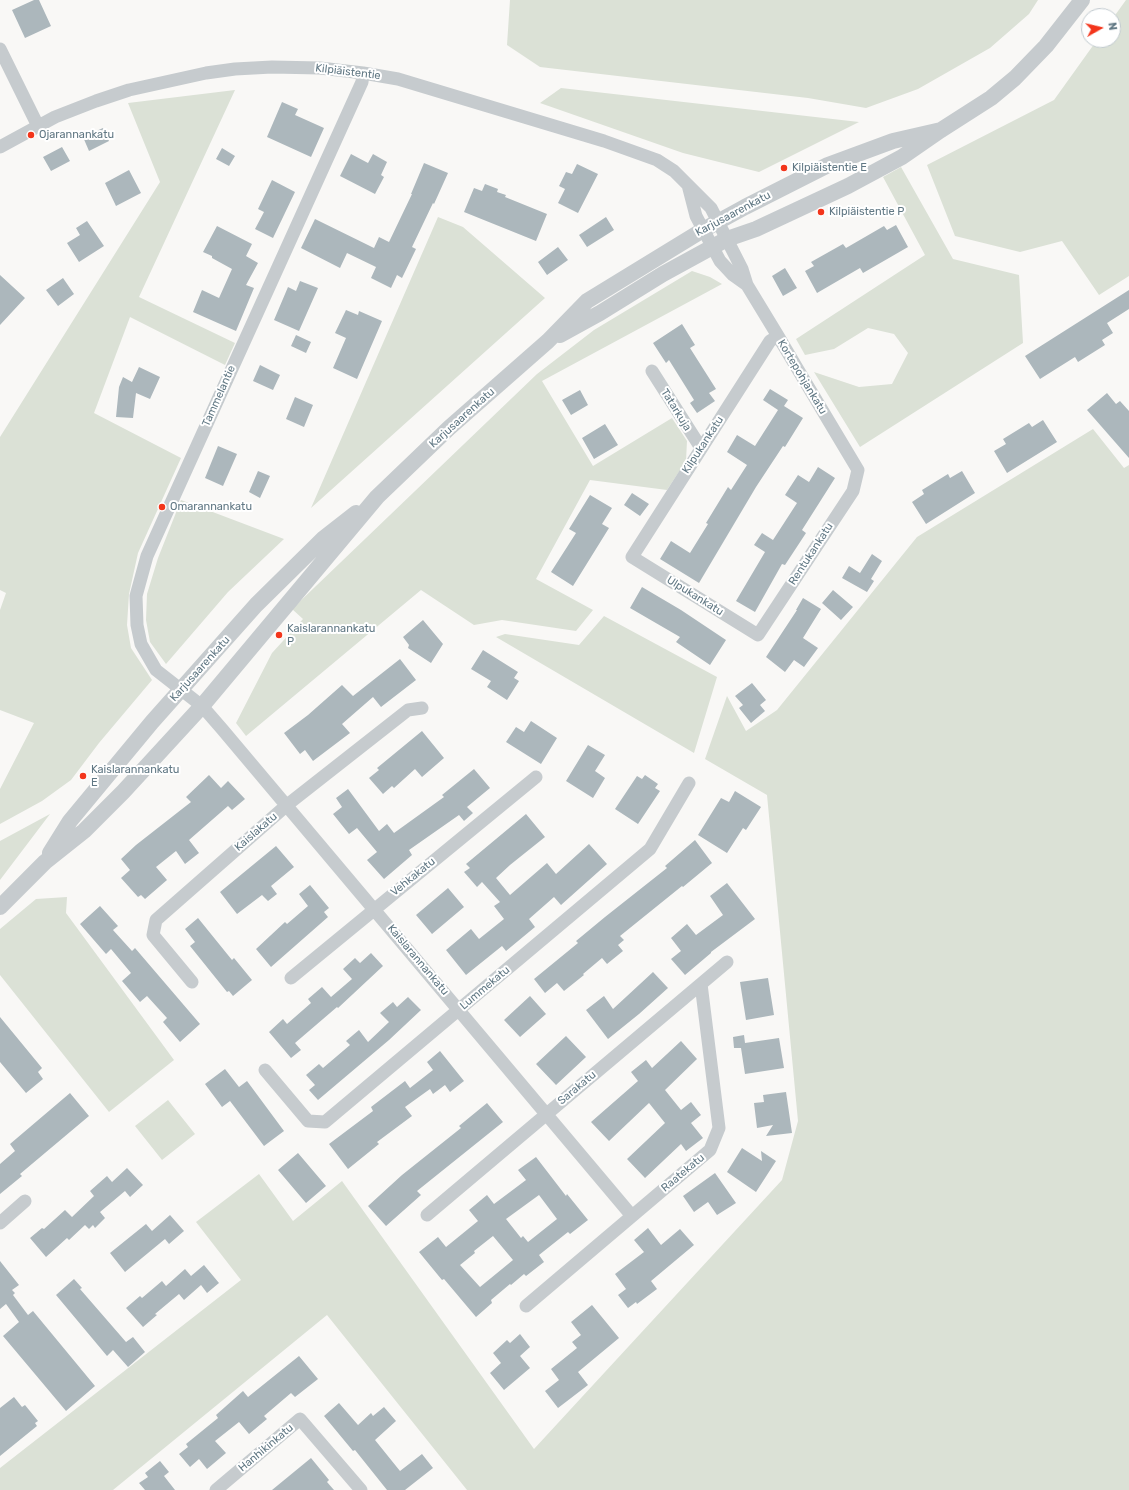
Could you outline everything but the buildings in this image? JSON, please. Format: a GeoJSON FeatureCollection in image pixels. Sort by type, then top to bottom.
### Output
{"type":"FeatureCollection","features":[{"type":"Feature","properties":{"kind":"street","name":"Karjusaarenkatu"},"geometry":{"type":"LineString","coordinates":[[548,341],[600,313],[664,274],[727,239],[756,229],[848,186],[902,157],[990,98],[1015,78],[1046,46],[1082,0]]}},
{"type":"Feature","properties":{"kind":"street"},"geometry":{"type":"LineString","coordinates":[[0,49],[38,126]]}},
{"type":"Feature","properties":{"kind":"street","name":"Kilpiäistentie"},"geometry":{"type":"LineString","coordinates":[[0,147],[55,117],[122,92],[158,83],[218,71],[272,67],[320,68],[363,73],[398,79],[627,149],[656,160],[674,172],[711,208],[727,239]]}},
{"type":"Feature","properties":{"kind":"street","name":"Tammelantie"},"geometry":{"type":"LineString","coordinates":[[202,706],[156,670],[141,644],[137,625],[136,596],[147,556],[362,82],[363,73]]}},
{"type":"Feature","properties":{"kind":"street","name":"Karjusaarenkatu"},"geometry":{"type":"LineString","coordinates":[[45,862],[70,821],[152,722],[256,605],[324,538],[377,497],[449,428],[548,341],[587,301],[703,230],[828,165],[893,141],[941,130]]}},
{"type":"Feature","properties":{"kind":"street"},"geometry":{"type":"LineString","coordinates":[[688,185],[693,209],[712,247]]}},
{"type":"Feature","properties":{"kind":"street","name":"Kortepohjankatu"},"geometry":{"type":"LineString","coordinates":[[727,239],[742,269],[747,285],[858,470]]}},
{"type":"Feature","properties":{"kind":"street","name":"Kortepohjankatu"},"geometry":{"type":"LineString","coordinates":[[712,247],[720,261],[733,275],[747,285]]}},
{"type":"Feature","properties":{"kind":"street","name":"Kilpukankatu"},"geometry":{"type":"LineString","coordinates":[[632,557],[770,342],[778,336]]}},
{"type":"Feature","properties":{"kind":"street","name":"Tatarkuja"},"geometry":{"type":"LineString","coordinates":[[652,371],[701,448]]}},
{"type":"Feature","properties":{"kind":"street","name":"Rentukankatu"},"geometry":{"type":"LineString","coordinates":[[758,635],[853,491],[858,470]]}},
{"type":"Feature","properties":{"kind":"street","name":"Karjusaarenkatu"},"geometry":{"type":"LineString","coordinates":[[0,907],[45,862],[84,831],[123,792],[202,706],[377,497]]}},
{"type":"Feature","properties":{"kind":"street","name":"Ulpukankatu"},"geometry":{"type":"LineString","coordinates":[[632,557],[758,635]]}},
{"type":"Feature","properties":{"kind":"street","name":"Kaislarannankatu"},"geometry":{"type":"LineString","coordinates":[[202,706],[374,908],[632,1216]]}},
{"type":"Feature","properties":{"kind":"street","name":"Kaislakatu"},"geometry":{"type":"LineString","coordinates":[[192,982],[153,935],[156,920],[287,805],[408,710],[422,708]]}},
{"type":"Feature","properties":{"kind":"street","name":"Vehkakatu"},"geometry":{"type":"LineString","coordinates":[[291,978],[374,908],[536,777]]}},
{"type":"Feature","properties":{"kind":"street","name":"Lummekatu"},"geometry":{"type":"LineString","coordinates":[[265,1070],[308,1121],[325,1122],[650,849],[689,784]]}},
{"type":"Feature","properties":{"kind":"street","name":"Sarakatu"},"geometry":{"type":"LineString","coordinates":[[427,1215],[727,962]]}},
{"type":"Feature","properties":{"kind":"street","name":"Raatekatu"},"geometry":{"type":"LineString","coordinates":[[526,1306],[710,1150],[719,1128],[701,984]]}},
{"type":"Feature","properties":{"kind":"street"},"geometry":{"type":"LineString","coordinates":[[0,1223],[25,1201]]}},
{"type":"Feature","properties":{"kind":"street","name":"Hanhikinkatu"},"geometry":{"type":"LineString","coordinates":[[216,1490],[300,1419],[360,1490]]}},
{"type":"Feature","properties":{"kind":"shaded area"},"geometry":{"type":"Polygon","coordinates":[[[510,0],[1038,0],[1029,14],[990,48],[918,89],[866,108],[808,98],[540,67],[507,45],[510,0]]]}},
{"type":"Feature","properties":{"kind":"shaded area"},"geometry":{"type":"Polygon","coordinates":[[[1126,0],[1129,0],[1129,276],[1099,295],[1062,241],[1020,252],[955,236],[927,165],[1054,100],[1091,48],[1121,48],[1120,8],[1126,0]]]}},
{"type":"Feature","properties":{"kind":"shaded area"},"geometry":{"type":"Polygon","coordinates":[[[561,88],[859,122],[759,172],[683,153],[540,103],[561,88]]]}},
{"type":"Feature","properties":{"kind":"shaded area"},"geometry":{"type":"Polygon","coordinates":[[[235,90],[139,297],[235,343],[225,365],[130,317],[94,413],[181,458],[138,553],[129,594],[127,625],[131,648],[152,680],[99,743],[71,780],[42,801],[0,824],[0,789],[34,723],[0,710],[0,610],[6,593],[0,590],[0,437],[160,182],[128,103],[235,90]]]}},
{"type":"Feature","properties":{"kind":"shaded area"},"geometry":{"type":"Polygon","coordinates":[[[901,167],[953,259],[1019,275],[1023,343],[860,447],[814,372],[859,387],[892,384],[908,353],[894,334],[868,328],[834,349],[805,355],[796,339],[925,255],[883,177],[901,167]]]}},
{"type":"Feature","properties":{"kind":"shaded area"},"geometry":{"type":"Polygon","coordinates":[[[438,217],[463,227],[545,298],[311,508],[438,217]]]}},
{"type":"Feature","properties":{"kind":"shaded area"},"geometry":{"type":"Polygon","coordinates":[[[692,271],[710,277],[722,284],[542,381],[593,466],[672,418],[687,441],[686,461],[667,490],[590,480],[536,579],[593,610],[576,631],[502,620],[474,625],[421,590],[246,736],[236,723],[272,653],[303,619],[292,609],[537,374],[594,330],[692,271]]]}},
{"type":"Feature","properties":{"kind":"shaded area"},"geometry":{"type":"Polygon","coordinates":[[[1093,429],[1124,468],[1129,465],[1129,1490],[467,1490],[327,1315],[113,1490],[0,1490],[0,1468],[241,1280],[196,1222],[259,1174],[293,1221],[342,1181],[534,1449],[782,1180],[798,1121],[767,795],[705,759],[727,696],[746,731],[777,710],[917,537],[1093,429]]]}},
{"type":"Feature","properties":{"kind":"shaded area"},"geometry":{"type":"Polygon","coordinates":[[[181,500],[284,539],[228,592],[166,664],[150,642],[146,620],[147,594],[158,558],[181,500]]]}},
{"type":"Feature","properties":{"kind":"shaded area"},"geometry":{"type":"Polygon","coordinates":[[[604,616],[717,677],[694,753],[496,637],[505,634],[579,645],[604,616]]]}},
{"type":"Feature","properties":{"kind":"shaded area"},"geometry":{"type":"Polygon","coordinates":[[[50,814],[0,880],[0,841],[50,814]]]}},
{"type":"Feature","properties":{"kind":"shaded area"},"geometry":{"type":"Polygon","coordinates":[[[67,897],[66,913],[174,1060],[109,1112],[0,975],[0,929],[36,899],[67,897]]]}},
{"type":"Feature","properties":{"kind":"shaded area"},"geometry":{"type":"Polygon","coordinates":[[[168,1100],[195,1134],[162,1160],[135,1126],[168,1100]]]}},
{"type":"Feature","properties":{"kind":"place","name":"Ojarannankatu"},"geometry":{"type":"Point","coordinates":[31,135]}},
{"type":"Feature","properties":{"kind":"place","name":"Kilpiäistentie E"},"geometry":{"type":"Point","coordinates":[784,168]}},
{"type":"Feature","properties":{"kind":"place","name":"Kilpiäistentie P"},"geometry":{"type":"Point","coordinates":[821,212]}},
{"type":"Feature","properties":{"kind":"place","name":"Omarannankatu"},"geometry":{"type":"Point","coordinates":[162,507]}},
{"type":"Feature","properties":{"kind":"place","name":"Kaislarannankatu P"},"geometry":{"type":"Point","coordinates":[279,635]}},
{"type":"Feature","properties":{"kind":"place","name":"Kaislarannankatu E"},"geometry":{"type":"Point","coordinates":[83,776]}}]}
